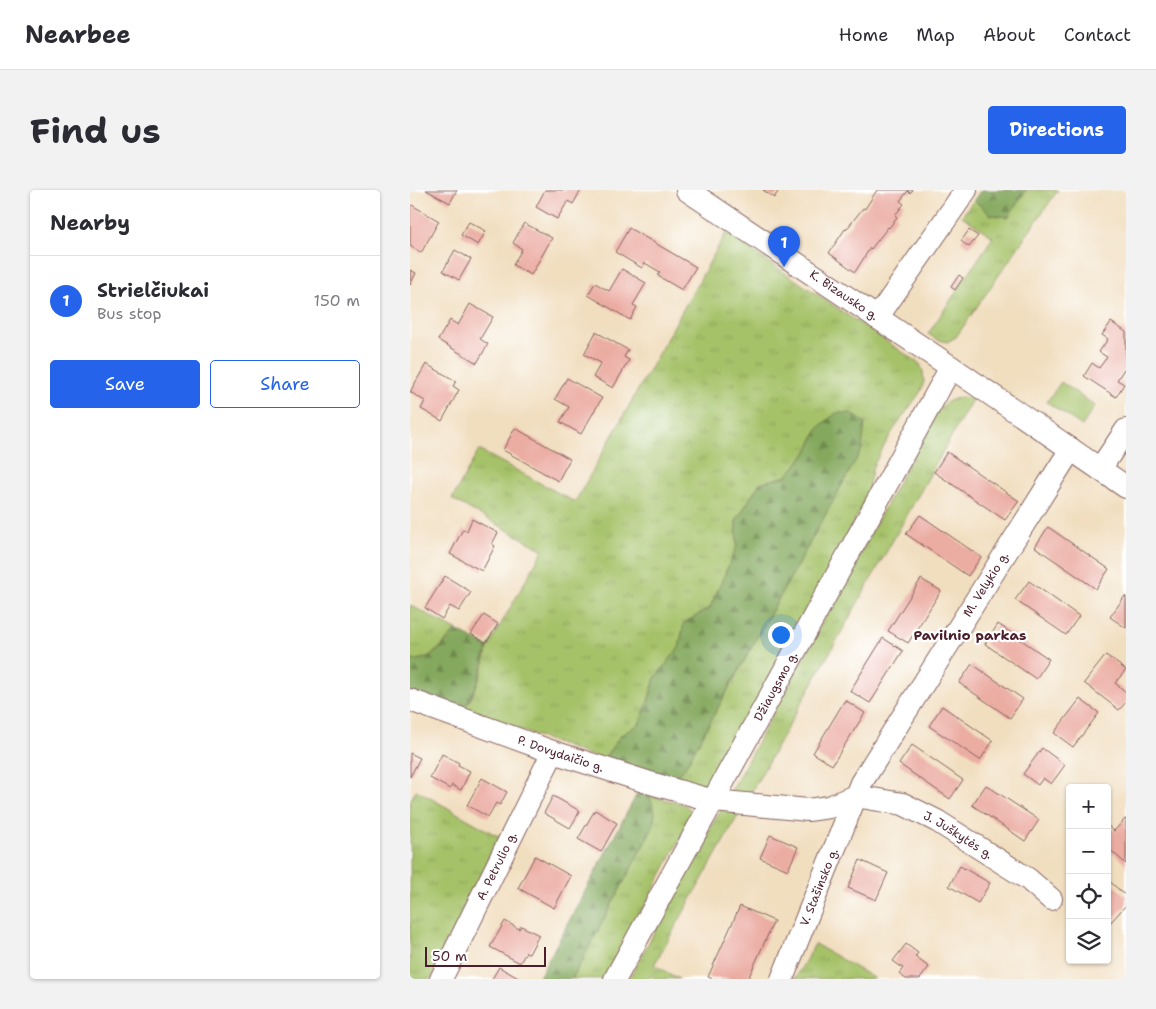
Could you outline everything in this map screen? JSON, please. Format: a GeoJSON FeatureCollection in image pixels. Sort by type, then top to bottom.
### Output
{"type":"FeatureCollection","features":[{"type":"Feature","properties":{"kind":"street","name":"K. Bizausko g."},"geometry":{"type":"LineString","coordinates":[[687,190],[1126,487]]}},
{"type":"Feature","properties":{"kind":"street"},"geometry":{"type":"LineString","coordinates":[[877,318],[966,190]]}},
{"type":"Feature","properties":{"kind":"street","name":"Džiaugsmo g."},"geometry":{"type":"LineString","coordinates":[[615,979],[952,368]]}},
{"type":"Feature","properties":{"kind":"street"},"geometry":{"type":"LineString","coordinates":[[1100,469],[1126,430]]}},
{"type":"Feature","properties":{"kind":"street","name":"M. Velykio g."},"geometry":{"type":"LineString","coordinates":[[855,796],[900,719],[1070,449]]}},
{"type":"Feature","properties":{"kind":"street","name":"P. Dovydaičio g."},"geometry":{"type":"LineString","coordinates":[[410,700],[552,752],[714,801],[808,810],[829,807],[855,796]]}},
{"type":"Feature","properties":{"kind":"street","name":"A. Petrulio g."},"geometry":{"type":"LineString","coordinates":[[440,979],[552,752]]}},
{"type":"Feature","properties":{"kind":"street","name":"J. Juškytės g."},"geometry":{"type":"LineString","coordinates":[[855,796],[903,804],[937,820],[1028,879],[1051,899]]}},
{"type":"Feature","properties":{"kind":"street","name":"V. Stašinsko g."},"geometry":{"type":"LineString","coordinates":[[782,979],[855,796]]}},
{"type":"Feature","properties":{"kind":"green space"},"geometry":{"type":"Polygon","coordinates":[[[981,190],[1026,190],[1008,217],[991,215],[974,200],[981,190]]]}},
{"type":"Feature","properties":{"kind":"green space"},"geometry":{"type":"Polygon","coordinates":[[[1026,190],[1058,190],[956,337],[947,342],[936,339],[928,334],[993,237],[962,216],[974,200],[991,215],[1008,217],[1026,190]]]}},
{"type":"Feature","properties":{"kind":"green space"},"geometry":{"type":"Polygon","coordinates":[[[726,233],[920,364],[924,381],[921,391],[892,432],[873,466],[866,499],[716,779],[700,785],[677,776],[685,767],[862,449],[819,427],[806,453],[787,476],[760,483],[736,521],[737,546],[710,608],[684,623],[679,648],[655,678],[639,725],[621,735],[603,760],[463,709],[472,697],[481,675],[488,647],[543,550],[452,499],[479,450],[575,502],[726,233]]]}},
{"type":"Feature","properties":{"kind":"green space"},"geometry":{"type":"Polygon","coordinates":[[[1061,382],[1095,406],[1082,426],[1047,402],[1061,382]]]}},
{"type":"Feature","properties":{"kind":"green space"},"geometry":{"type":"Polygon","coordinates":[[[960,397],[973,398],[654,965],[679,979],[657,979],[650,976],[648,979],[629,979],[937,411],[947,402],[960,397]]]}},
{"type":"Feature","properties":{"kind":"green space"},"geometry":{"type":"Polygon","coordinates":[[[836,413],[851,413],[865,423],[862,449],[685,767],[677,776],[668,778],[603,760],[621,735],[639,724],[655,678],[679,648],[684,623],[710,608],[737,546],[736,521],[760,483],[787,476],[806,453],[819,427],[836,413]]]}},
{"type":"Feature","properties":{"kind":"green space"},"geometry":{"type":"Polygon","coordinates":[[[410,605],[456,630],[431,655],[418,660],[410,660],[410,605]]]}},
{"type":"Feature","properties":{"kind":"green space"},"geometry":{"type":"Polygon","coordinates":[[[456,630],[488,647],[475,688],[463,709],[410,692],[410,660],[418,660],[431,655],[456,630]]]}},
{"type":"Feature","properties":{"kind":"green space"},"geometry":{"type":"Polygon","coordinates":[[[416,790],[503,838],[431,979],[410,979],[410,801],[416,790]]]}},
{"type":"Feature","properties":{"kind":"green space"},"geometry":{"type":"Polygon","coordinates":[[[638,792],[650,798],[655,812],[653,827],[572,979],[538,979],[638,792]]]}},
{"type":"Feature","properties":{"kind":"green space"},"geometry":{"type":"Polygon","coordinates":[[[646,795],[684,804],[694,813],[606,979],[572,979],[653,827],[650,798],[646,795]]]}},
{"type":"Feature","properties":{"kind":"green space"},"geometry":{"type":"Polygon","coordinates":[[[815,944],[875,979],[795,979],[815,944]]]}},
{"type":"Feature","properties":{"kind":"building"},"geometry":{"type":"Polygon","coordinates":[[[426,190],[457,190],[450,203],[426,190]]]}},
{"type":"Feature","properties":{"kind":"building"},"geometry":{"type":"Polygon","coordinates":[[[545,190],[581,190],[573,204],[568,201],[557,219],[536,207],[545,190]]]}},
{"type":"Feature","properties":{"kind":"building"},"geometry":{"type":"Polygon","coordinates":[[[763,190],[779,190],[774,198],[763,190]]]}},
{"type":"Feature","properties":{"kind":"building"},"geometry":{"type":"Polygon","coordinates":[[[877,190],[913,190],[910,193],[908,191],[900,201],[904,204],[895,215],[897,217],[870,248],[855,272],[829,253],[845,229],[863,208],[865,209],[877,190]]]}},
{"type":"Feature","properties":{"kind":"building"},"geometry":{"type":"Polygon","coordinates":[[[410,204],[439,221],[421,253],[410,246],[410,204]]]}},
{"type":"Feature","properties":{"kind":"building"},"geometry":{"type":"Polygon","coordinates":[[[469,222],[486,231],[478,245],[461,235],[469,222]]]}},
{"type":"Feature","properties":{"kind":"building"},"geometry":{"type":"Polygon","coordinates":[[[524,223],[552,238],[531,275],[513,265],[522,249],[513,243],[524,223]]]}},
{"type":"Feature","properties":{"kind":"building"},"geometry":{"type":"Polygon","coordinates":[[[629,228],[696,267],[682,290],[658,276],[660,272],[645,263],[642,268],[615,252],[629,228]]]}},
{"type":"Feature","properties":{"kind":"building"},"geometry":{"type":"Polygon","coordinates":[[[969,230],[978,236],[969,247],[961,241],[969,230]]]}},
{"type":"Feature","properties":{"kind":"building"},"geometry":{"type":"Polygon","coordinates":[[[455,250],[471,259],[459,280],[443,271],[455,250]]]}},
{"type":"Feature","properties":{"kind":"building"},"geometry":{"type":"Polygon","coordinates":[[[622,269],[646,283],[633,305],[637,307],[630,320],[588,295],[595,283],[609,291],[622,269]]]}},
{"type":"Feature","properties":{"kind":"building"},"geometry":{"type":"Polygon","coordinates":[[[410,270],[416,273],[410,285],[410,270]]]}},
{"type":"Feature","properties":{"kind":"building"},"geometry":{"type":"Polygon","coordinates":[[[959,275],[963,278],[955,290],[951,287],[959,275]]]}},
{"type":"Feature","properties":{"kind":"building"},"geometry":{"type":"Polygon","coordinates":[[[470,304],[493,317],[480,339],[488,344],[477,363],[438,340],[450,320],[458,325],[470,304]]]}},
{"type":"Feature","properties":{"kind":"building"},"geometry":{"type":"Polygon","coordinates":[[[1111,322],[1126,332],[1126,370],[1124,369],[1117,380],[1124,384],[1116,397],[1084,376],[1092,363],[1099,368],[1107,357],[1099,352],[1108,339],[1102,335],[1111,322]]]}},
{"type":"Feature","properties":{"kind":"building"},"geometry":{"type":"Polygon","coordinates":[[[596,332],[628,350],[624,357],[629,360],[613,388],[593,377],[601,363],[584,354],[596,332]]]}},
{"type":"Feature","properties":{"kind":"building"},"geometry":{"type":"Polygon","coordinates":[[[426,364],[456,381],[453,386],[459,390],[442,421],[421,409],[425,401],[410,392],[426,364]]]}},
{"type":"Feature","properties":{"kind":"building"},"geometry":{"type":"Polygon","coordinates":[[[567,378],[602,398],[581,434],[560,422],[569,407],[555,399],[567,378]]]}},
{"type":"Feature","properties":{"kind":"building"},"geometry":{"type":"Polygon","coordinates":[[[515,428],[570,459],[558,481],[503,450],[515,428]]]}},
{"type":"Feature","properties":{"kind":"building"},"geometry":{"type":"Polygon","coordinates":[[[947,452],[1019,501],[1005,520],[934,472],[947,452]]]}},
{"type":"Feature","properties":{"kind":"building"},"geometry":{"type":"Polygon","coordinates":[[[920,515],[981,557],[968,576],[906,534],[920,515]]]}},
{"type":"Feature","properties":{"kind":"building"},"geometry":{"type":"Polygon","coordinates":[[[472,519],[498,533],[492,544],[495,546],[482,571],[450,554],[463,529],[467,531],[472,519]]]}},
{"type":"Feature","properties":{"kind":"building"},"geometry":{"type":"Polygon","coordinates":[[[1048,527],[1109,569],[1096,589],[1035,547],[1048,527]]]}},
{"type":"Feature","properties":{"kind":"building"},"geometry":{"type":"Polygon","coordinates":[[[445,576],[471,592],[459,611],[450,606],[442,619],[425,608],[445,576]]]}},
{"type":"Feature","properties":{"kind":"building"},"geometry":{"type":"Polygon","coordinates":[[[921,579],[941,591],[908,643],[888,631],[921,579]]]}},
{"type":"Feature","properties":{"kind":"building"},"geometry":{"type":"Polygon","coordinates":[[[1029,581],[1079,616],[1066,635],[1015,600],[1029,581]]]}},
{"type":"Feature","properties":{"kind":"building"},"geometry":{"type":"Polygon","coordinates":[[[1126,597],[1126,628],[1110,617],[1126,597]]]}},
{"type":"Feature","properties":{"kind":"building"},"geometry":{"type":"Polygon","coordinates":[[[484,615],[498,624],[486,643],[471,634],[484,615]]]}},
{"type":"Feature","properties":{"kind":"building"},"geometry":{"type":"Polygon","coordinates":[[[998,624],[1049,659],[1036,679],[985,644],[998,624]]]}},
{"type":"Feature","properties":{"kind":"building"},"geometry":{"type":"Polygon","coordinates":[[[883,638],[903,651],[870,703],[850,691],[883,638]]]}},
{"type":"Feature","properties":{"kind":"building"},"geometry":{"type":"Polygon","coordinates":[[[1106,655],[1126,670],[1115,683],[1126,692],[1126,702],[1119,710],[1084,683],[1106,655]]]}},
{"type":"Feature","properties":{"kind":"building"},"geometry":{"type":"Polygon","coordinates":[[[972,664],[1023,699],[1010,718],[959,683],[972,664]]]}},
{"type":"Feature","properties":{"kind":"building"},"geometry":{"type":"Polygon","coordinates":[[[1080,699],[1099,713],[1073,747],[1054,733],[1080,699]]]}},
{"type":"Feature","properties":{"kind":"building"},"geometry":{"type":"Polygon","coordinates":[[[845,700],[865,713],[832,765],[813,753],[845,700]]]}},
{"type":"Feature","properties":{"kind":"building"},"geometry":{"type":"Polygon","coordinates":[[[942,706],[993,741],[980,760],[929,726],[942,706]]]}},
{"type":"Feature","properties":{"kind":"building"},"geometry":{"type":"Polygon","coordinates":[[[912,745],[963,780],[950,799],[899,764],[912,745]]]}},
{"type":"Feature","properties":{"kind":"building"},"geometry":{"type":"Polygon","coordinates":[[[1042,748],[1065,765],[1051,784],[1043,778],[1038,785],[1023,774],[1042,748]]]}},
{"type":"Feature","properties":{"kind":"building"},"geometry":{"type":"Polygon","coordinates":[[[410,753],[420,758],[410,777],[410,753]]]}},
{"type":"Feature","properties":{"kind":"building"},"geometry":{"type":"Polygon","coordinates":[[[442,754],[470,771],[461,790],[452,785],[450,789],[430,778],[442,754]]]}},
{"type":"Feature","properties":{"kind":"building"},"geometry":{"type":"Polygon","coordinates":[[[482,778],[507,792],[500,805],[496,803],[488,817],[467,805],[482,778]]]}},
{"type":"Feature","properties":{"kind":"building"},"geometry":{"type":"Polygon","coordinates":[[[986,785],[1039,820],[1025,841],[972,805],[986,785]]]}},
{"type":"Feature","properties":{"kind":"building"},"geometry":{"type":"Polygon","coordinates":[[[553,796],[580,811],[570,828],[544,813],[553,796]]]}},
{"type":"Feature","properties":{"kind":"building"},"geometry":{"type":"Polygon","coordinates":[[[595,810],[617,823],[601,852],[578,839],[595,810]]]}},
{"type":"Feature","properties":{"kind":"building"},"geometry":{"type":"Polygon","coordinates":[[[1126,819],[1126,864],[1111,851],[1111,828],[1114,831],[1126,819]]]}},
{"type":"Feature","properties":{"kind":"building"},"geometry":{"type":"Polygon","coordinates":[[[770,835],[798,847],[788,870],[760,858],[770,835]]]}},
{"type":"Feature","properties":{"kind":"building"},"geometry":{"type":"Polygon","coordinates":[[[535,856],[571,876],[554,908],[518,888],[535,856]]]}},
{"type":"Feature","properties":{"kind":"building"},"geometry":{"type":"Polygon","coordinates":[[[860,860],[888,873],[876,900],[848,888],[860,860]]]}},
{"type":"Feature","properties":{"kind":"building"},"geometry":{"type":"Polygon","coordinates":[[[960,866],[990,883],[978,903],[949,886],[960,866]]]}},
{"type":"Feature","properties":{"kind":"building"},"geometry":{"type":"Polygon","coordinates":[[[1111,883],[1126,896],[1126,905],[1111,922],[1111,883]]]}},
{"type":"Feature","properties":{"kind":"building"},"geometry":{"type":"Polygon","coordinates":[[[740,906],[774,921],[748,979],[713,979],[708,977],[740,906]]]}},
{"type":"Feature","properties":{"kind":"building"},"geometry":{"type":"Polygon","coordinates":[[[505,921],[519,929],[521,926],[539,935],[529,954],[526,952],[520,963],[490,947],[505,921]]]}},
{"type":"Feature","properties":{"kind":"building"},"geometry":{"type":"Polygon","coordinates":[[[906,944],[918,953],[915,957],[929,967],[920,979],[906,979],[899,974],[903,968],[893,961],[906,944]]]}},
{"type":"Feature","properties":{"kind":"building"},"geometry":{"type":"Polygon","coordinates":[[[499,967],[520,979],[492,979],[499,967]]]}},
{"type":"Feature","properties":{"kind":"place","name":"Strielčiukai"},"geometry":{"type":"Point","coordinates":[784,267]}},
{"type":"Feature","properties":{"kind":"district","name":"Pavilnio parkas"},"geometry":{"type":"Point","coordinates":[970,635]}}]}
